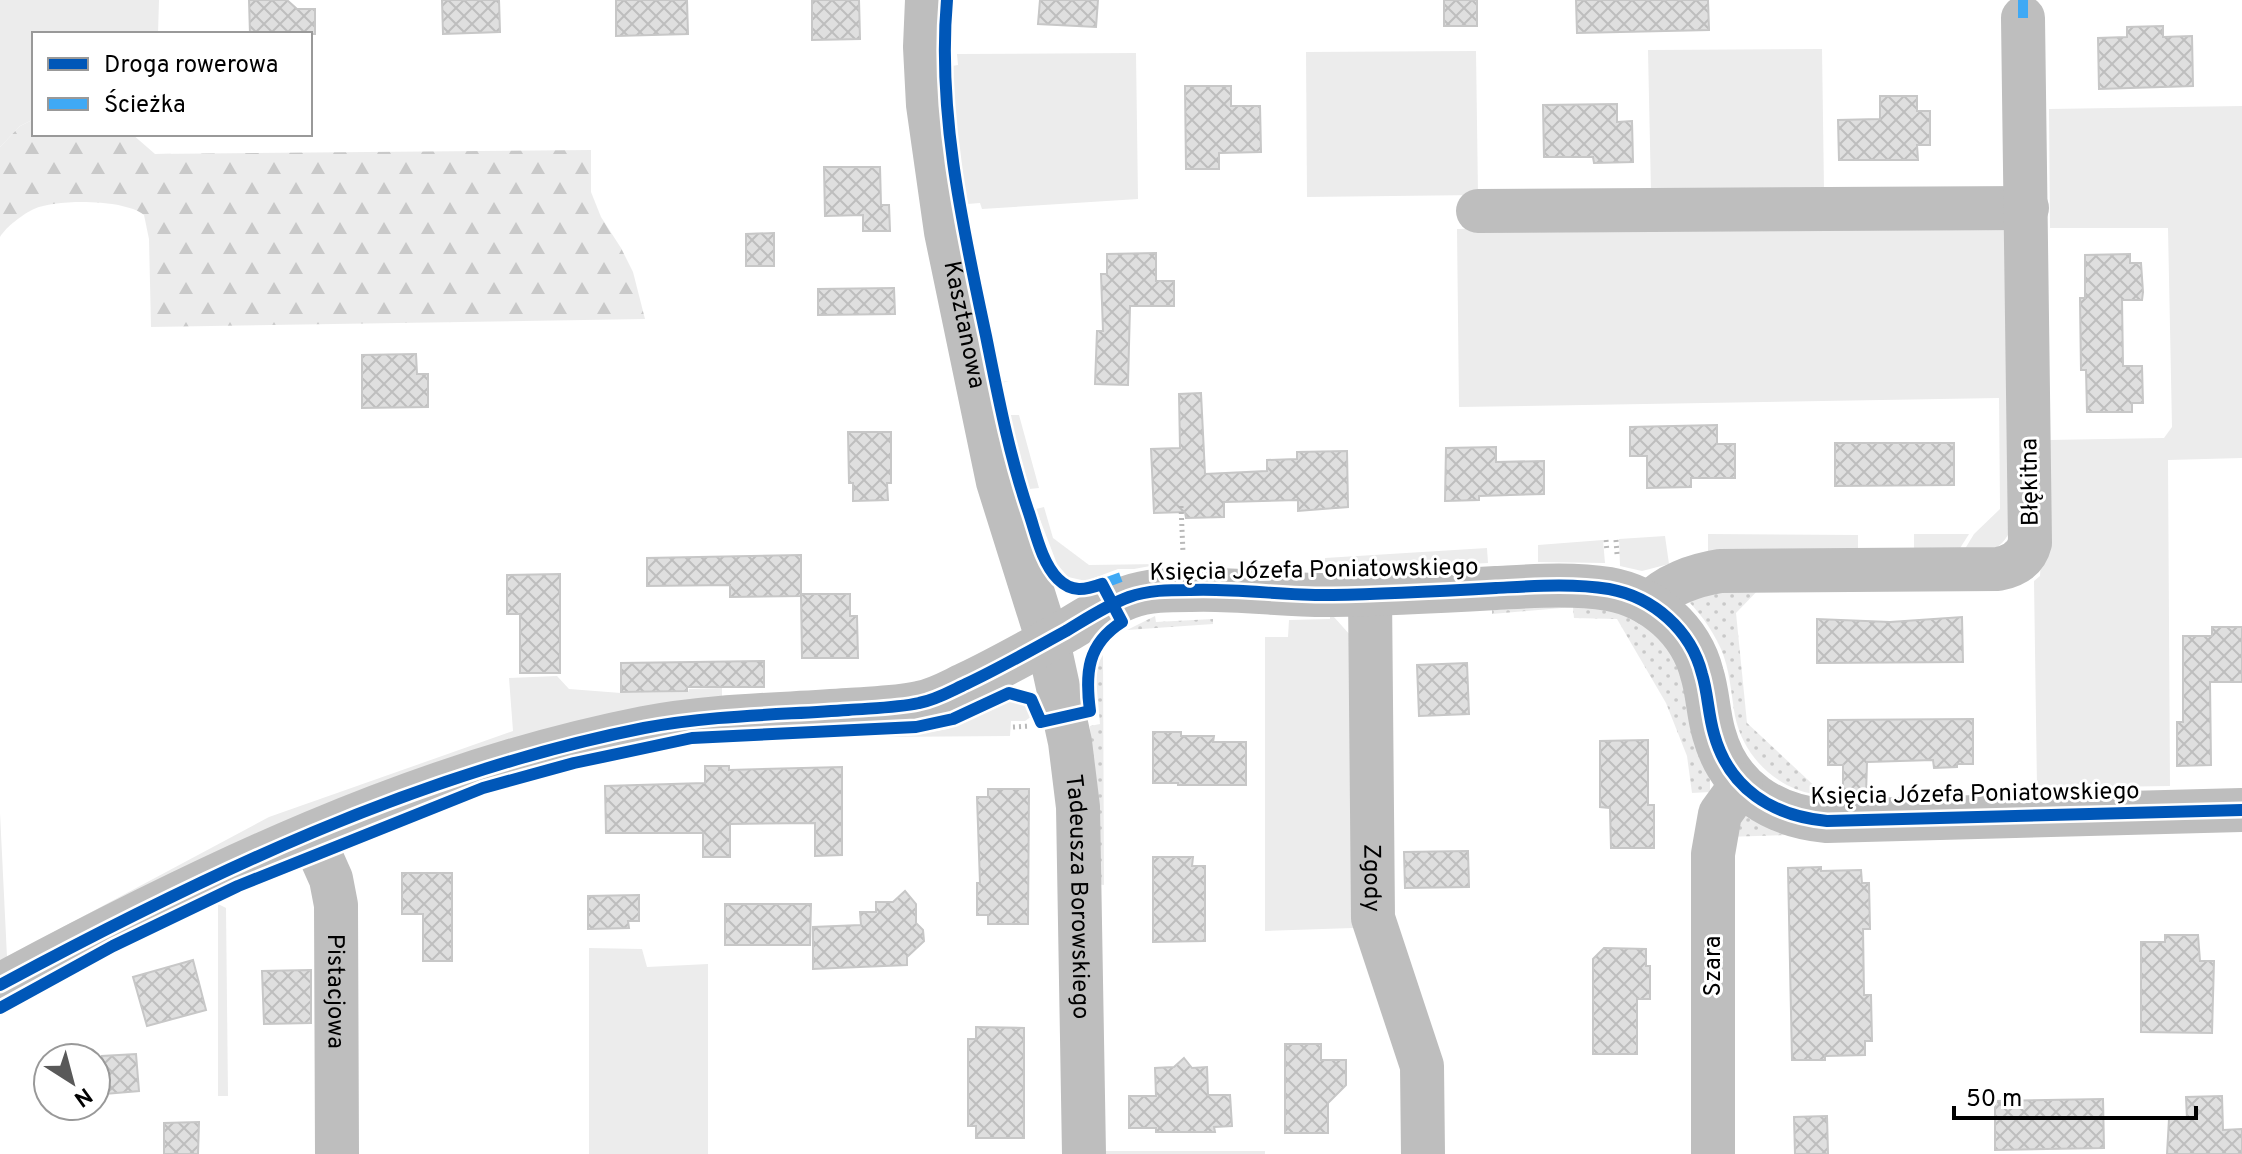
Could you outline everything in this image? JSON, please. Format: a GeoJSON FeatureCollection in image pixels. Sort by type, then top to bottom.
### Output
{"type":"FeatureCollection","features":[{"type":"Feature","properties":{"kind":"street","name":"Kasztanowa"},"geometry":{"type":"LineString","coordinates":[[927,0],[925,56],[928,105],[946,232],[998,482],[1048,641]]}},
{"type":"Feature","properties":{"kind":"street","name":"Błękitna"},"geometry":{"type":"LineString","coordinates":[[1649,604],[1656,596],[1679,583],[1720,571],[1998,569],[2015,564],[2027,553],[2030,543],[2023,18]]}},
{"type":"Feature","properties":{"kind":"street"},"geometry":{"type":"LineString","coordinates":[[1478,211],[2027,208]]}},
{"type":"Feature","properties":{"kind":"street","name":"Księcia Józefa Poniatowskiego"},"geometry":{"type":"LineString","coordinates":[[0,985],[203,882],[311,834],[472,771],[646,728],[739,714],[903,706],[930,701],[980,678],[1113,604],[1151,592],[1226,589],[1308,595],[1370,594],[1565,585],[1607,589],[1649,604],[1667,617],[1691,646],[1702,672],[1717,745],[1726,764],[1741,785],[1762,802],[1787,814],[1827,821],[2242,810]]}},
{"type":"Feature","properties":{"kind":"street","name":"Zgody"},"geometry":{"type":"LineString","coordinates":[[1370,594],[1373,918],[1422,1066],[1423,1154]]}},
{"type":"Feature","properties":{"kind":"street","name":"Tadeusza Borowskiego"},"geometry":{"type":"LineString","coordinates":[[1048,641],[1068,730],[1078,807],[1084,1154]]}},
{"type":"Feature","properties":{"kind":"street","name":"Szara"},"geometry":{"type":"LineString","coordinates":[[1713,1154],[1713,854],[1720,814],[1741,785]]}},
{"type":"Feature","properties":{"kind":"street","name":"Pistacjowa"},"geometry":{"type":"LineString","coordinates":[[311,834],[331,879],[336,905],[337,1154]]}},
{"type":"Feature","properties":{"kind":"path"},"geometry":{"type":"LineString","coordinates":[[1181,506],[1184,564]]}},
{"type":"Feature","properties":{"kind":"green space"},"geometry":{"type":"Polygon","coordinates":[[[0,0],[159,0],[158,32],[32,32],[32,120],[20,126],[0,147],[0,0]]]}},
{"type":"Feature","properties":{"kind":"green space"},"geometry":{"type":"Polygon","coordinates":[[[1822,49],[1824,190],[1651,193],[1648,50],[1822,49]]]}},
{"type":"Feature","properties":{"kind":"green space"},"geometry":{"type":"Polygon","coordinates":[[[1476,51],[1478,195],[1307,197],[1306,52],[1476,51]]]}},
{"type":"Feature","properties":{"kind":"green space"},"geometry":{"type":"Polygon","coordinates":[[[1136,53],[1138,199],[982,209],[980,203],[967,204],[956,126],[952,66],[958,65],[957,54],[1136,53]]]}},
{"type":"Feature","properties":{"kind":"green space"},"geometry":{"type":"Polygon","coordinates":[[[2242,106],[2242,458],[2168,460],[2170,786],[2037,788],[2034,581],[2040,576],[2048,440],[2164,438],[2172,427],[2168,228],[2050,228],[2049,109],[2242,106]]]}},
{"type":"Feature","properties":{"kind":"green space"},"geometry":{"type":"Polygon","coordinates":[[[32,120],[32,136],[134,136],[155,154],[591,150],[591,192],[601,217],[633,272],[645,319],[151,327],[149,239],[144,215],[106,203],[58,203],[30,211],[10,225],[0,237],[0,147],[20,126],[32,120]]]}},
{"type":"Feature","properties":{"kind":"green space"},"geometry":{"type":"Polygon","coordinates":[[[2011,219],[2018,517],[2007,537],[1996,548],[1960,557],[1974,534],[2000,509],[1999,398],[1459,407],[1457,229],[2011,219]]]}},
{"type":"Feature","properties":{"kind":"green space"},"geometry":{"type":"Polygon","coordinates":[[[1009,381],[1002,383],[1010,415],[1019,415],[1039,488],[1029,489],[1001,382],[1009,381]]]}},
{"type":"Feature","properties":{"kind":"green space"},"geometry":{"type":"Polygon","coordinates":[[[1044,507],[1053,538],[1089,565],[1161,564],[1118,569],[1086,581],[1068,577],[1057,564],[1036,509],[1044,507]]]}},
{"type":"Feature","properties":{"kind":"green space"},"geometry":{"type":"Polygon","coordinates":[[[1708,534],[1858,535],[1858,557],[1708,561],[1708,534]]]}},
{"type":"Feature","properties":{"kind":"green space"},"geometry":{"type":"Polygon","coordinates":[[[1914,534],[1969,534],[1955,556],[1914,550],[1914,534]]]}},
{"type":"Feature","properties":{"kind":"green space"},"geometry":{"type":"Polygon","coordinates":[[[1665,536],[1669,564],[1642,571],[1620,566],[1619,539],[1665,536]]]}},
{"type":"Feature","properties":{"kind":"green space"},"geometry":{"type":"Polygon","coordinates":[[[1603,540],[1605,563],[1538,562],[1538,545],[1603,540]]]}},
{"type":"Feature","properties":{"kind":"green space"},"geometry":{"type":"Polygon","coordinates":[[[1487,548],[1488,563],[1325,571],[1325,558],[1487,548]]]}},
{"type":"Feature","properties":{"kind":"green space"},"geometry":{"type":"Polygon","coordinates":[[[1764,584],[1736,613],[1747,723],[1822,793],[1870,794],[1828,795],[1799,790],[1762,767],[1745,744],[1735,716],[1721,649],[1704,619],[1681,594],[1764,584]]]}},
{"type":"Feature","properties":{"kind":"green space"},"geometry":{"type":"Polygon","coordinates":[[[1595,604],[1643,620],[1677,657],[1710,778],[1710,792],[1692,793],[1687,756],[1666,703],[1617,619],[1574,618],[1573,607],[1492,614],[1492,609],[1595,604]]]}},
{"type":"Feature","properties":{"kind":"green space"},"geometry":{"type":"Polygon","coordinates":[[[1155,616],[1156,622],[1213,619],[1213,624],[1127,630],[1155,616]]]}},
{"type":"Feature","properties":{"kind":"green space"},"geometry":{"type":"Polygon","coordinates":[[[1330,616],[1351,636],[1353,928],[1265,931],[1265,637],[1288,637],[1289,620],[1330,619],[1330,616]]]}},
{"type":"Feature","properties":{"kind":"green space"},"geometry":{"type":"Polygon","coordinates":[[[1103,655],[1104,885],[1095,884],[1090,726],[1100,724],[1095,668],[1103,655]]]}},
{"type":"Feature","properties":{"kind":"green space"},"geometry":{"type":"Polygon","coordinates":[[[557,676],[569,689],[621,693],[722,688],[722,702],[0,970],[0,813],[7,957],[269,817],[513,731],[509,678],[557,676]]]}},
{"type":"Feature","properties":{"kind":"green space"},"geometry":{"type":"Polygon","coordinates":[[[1012,700],[1025,704],[1032,716],[1025,721],[1011,721],[1010,736],[880,737],[948,729],[1012,700]]]}},
{"type":"Feature","properties":{"kind":"green space"},"geometry":{"type":"Polygon","coordinates":[[[1741,814],[1820,834],[1725,837],[1741,814]]]}},
{"type":"Feature","properties":{"kind":"green space"},"geometry":{"type":"Polygon","coordinates":[[[218,904],[226,908],[228,1096],[218,1096],[218,904]]]}},
{"type":"Feature","properties":{"kind":"green space"},"geometry":{"type":"Polygon","coordinates":[[[589,948],[642,949],[647,967],[708,964],[708,1154],[589,1154],[589,948]]]}},
{"type":"Feature","properties":{"kind":"green space"},"geometry":{"type":"Polygon","coordinates":[[[1096,1151],[1265,1151],[1265,1154],[1096,1154],[1096,1151]]]}},
{"type":"Feature","properties":{"kind":"building"},"geometry":{"type":"Polygon","coordinates":[[[249,0],[287,0],[297,9],[315,9],[315,34],[250,32],[249,0]]]}},
{"type":"Feature","properties":{"kind":"building"},"geometry":{"type":"Polygon","coordinates":[[[442,0],[499,0],[500,32],[443,34],[442,0]]]}},
{"type":"Feature","properties":{"kind":"building"},"geometry":{"type":"Polygon","coordinates":[[[616,0],[687,0],[688,34],[616,36],[616,0]]]}},
{"type":"Feature","properties":{"kind":"building"},"geometry":{"type":"Polygon","coordinates":[[[812,0],[859,0],[860,39],[812,40],[812,0]]]}},
{"type":"Feature","properties":{"kind":"building"},"geometry":{"type":"Polygon","coordinates":[[[1040,0],[1098,0],[1096,27],[1038,24],[1040,0]]]}},
{"type":"Feature","properties":{"kind":"building"},"geometry":{"type":"Polygon","coordinates":[[[1444,0],[1477,0],[1477,26],[1444,26],[1444,0]]]}},
{"type":"Feature","properties":{"kind":"building"},"geometry":{"type":"Polygon","coordinates":[[[1576,0],[1708,0],[1709,30],[1577,33],[1576,0]]]}},
{"type":"Feature","properties":{"kind":"building"},"geometry":{"type":"Polygon","coordinates":[[[2163,26],[2163,37],[2192,36],[2193,86],[2099,89],[2098,38],[2127,37],[2127,27],[2163,26]]]}},
{"type":"Feature","properties":{"kind":"building"},"geometry":{"type":"Polygon","coordinates":[[[1185,86],[1231,86],[1231,106],[1260,106],[1261,152],[1219,153],[1219,169],[1186,169],[1185,86]]]}},
{"type":"Feature","properties":{"kind":"building"},"geometry":{"type":"Polygon","coordinates":[[[1880,96],[1917,96],[1917,111],[1930,111],[1930,145],[1917,145],[1918,160],[1839,160],[1838,120],[1880,119],[1880,96]]]}},
{"type":"Feature","properties":{"kind":"building"},"geometry":{"type":"Polygon","coordinates":[[[1617,104],[1617,122],[1632,121],[1633,162],[1594,163],[1593,157],[1544,157],[1543,105],[1617,104]]]}},
{"type":"Feature","properties":{"kind":"building"},"geometry":{"type":"Polygon","coordinates":[[[824,167],[880,167],[881,205],[889,205],[890,231],[863,231],[863,215],[825,216],[824,167]]]}},
{"type":"Feature","properties":{"kind":"building"},"geometry":{"type":"Polygon","coordinates":[[[774,233],[774,266],[746,266],[746,234],[774,233]]]}},
{"type":"Feature","properties":{"kind":"building"},"geometry":{"type":"Polygon","coordinates":[[[1156,253],[1156,281],[1174,281],[1174,306],[1130,306],[1128,385],[1095,384],[1097,331],[1103,331],[1101,274],[1107,274],[1107,254],[1156,253]]]}},
{"type":"Feature","properties":{"kind":"building"},"geometry":{"type":"Polygon","coordinates":[[[2130,254],[2130,263],[2141,263],[2143,292],[2142,300],[2122,300],[2123,366],[2142,366],[2143,403],[2132,403],[2132,412],[2087,412],[2086,370],[2081,370],[2080,298],[2085,298],[2085,255],[2130,254]]]}},
{"type":"Feature","properties":{"kind":"building"},"geometry":{"type":"Polygon","coordinates":[[[894,288],[895,314],[818,315],[818,289],[894,288]]]}},
{"type":"Feature","properties":{"kind":"building"},"geometry":{"type":"Polygon","coordinates":[[[416,354],[417,374],[428,374],[428,407],[362,408],[362,355],[416,354]]]}},
{"type":"Feature","properties":{"kind":"building"},"geometry":{"type":"Polygon","coordinates":[[[1201,393],[1205,474],[1267,471],[1267,460],[1297,459],[1297,452],[1347,451],[1348,507],[1298,511],[1298,500],[1224,502],[1224,517],[1186,518],[1185,512],[1154,513],[1151,449],[1180,448],[1179,394],[1201,393]]]}},
{"type":"Feature","properties":{"kind":"building"},"geometry":{"type":"Polygon","coordinates":[[[1717,425],[1717,444],[1735,444],[1735,478],[1691,478],[1691,487],[1647,488],[1647,456],[1630,456],[1630,427],[1717,425]]]}},
{"type":"Feature","properties":{"kind":"building"},"geometry":{"type":"Polygon","coordinates":[[[848,432],[891,432],[888,500],[853,501],[853,483],[849,483],[848,432]]]}},
{"type":"Feature","properties":{"kind":"building"},"geometry":{"type":"Polygon","coordinates":[[[1835,443],[1954,443],[1954,485],[1835,486],[1835,443]]]}},
{"type":"Feature","properties":{"kind":"building"},"geometry":{"type":"Polygon","coordinates":[[[1496,447],[1496,462],[1544,461],[1544,494],[1479,496],[1479,500],[1445,501],[1446,448],[1496,447]]]}},
{"type":"Feature","properties":{"kind":"building"},"geometry":{"type":"Polygon","coordinates":[[[801,555],[801,596],[730,597],[730,585],[647,586],[647,558],[801,555]]]}},
{"type":"Feature","properties":{"kind":"building"},"geometry":{"type":"Polygon","coordinates":[[[560,574],[560,673],[520,673],[520,614],[507,614],[507,575],[560,574]]]}},
{"type":"Feature","properties":{"kind":"building"},"geometry":{"type":"Polygon","coordinates":[[[801,594],[850,594],[850,616],[857,616],[858,658],[802,658],[801,594]]]}},
{"type":"Feature","properties":{"kind":"building"},"geometry":{"type":"Polygon","coordinates":[[[1962,617],[1963,662],[1817,663],[1817,619],[1890,622],[1962,617]]]}},
{"type":"Feature","properties":{"kind":"building"},"geometry":{"type":"Polygon","coordinates":[[[2212,627],[2242,627],[2242,682],[2210,682],[2211,765],[2177,766],[2177,722],[2183,722],[2183,636],[2212,636],[2212,627]]]}},
{"type":"Feature","properties":{"kind":"building"},"geometry":{"type":"Polygon","coordinates":[[[764,661],[764,687],[687,687],[687,691],[621,692],[621,663],[764,661]]]}},
{"type":"Feature","properties":{"kind":"building"},"geometry":{"type":"Polygon","coordinates":[[[1467,663],[1469,714],[1419,716],[1417,665],[1467,663]]]}},
{"type":"Feature","properties":{"kind":"building"},"geometry":{"type":"Polygon","coordinates":[[[1973,719],[1973,764],[1934,768],[1933,760],[1867,762],[1866,795],[1843,796],[1843,765],[1828,765],[1828,720],[1973,719]]]}},
{"type":"Feature","properties":{"kind":"building"},"geometry":{"type":"Polygon","coordinates":[[[1153,732],[1214,736],[1213,742],[1246,742],[1246,785],[1153,783],[1153,732]]]}},
{"type":"Feature","properties":{"kind":"building"},"geometry":{"type":"Polygon","coordinates":[[[1648,740],[1648,805],[1654,805],[1654,848],[1611,848],[1610,808],[1600,807],[1600,741],[1648,740]]]}},
{"type":"Feature","properties":{"kind":"building"},"geometry":{"type":"Polygon","coordinates":[[[705,766],[729,766],[729,770],[842,767],[842,855],[815,856],[815,823],[730,824],[730,857],[703,857],[703,833],[606,833],[605,786],[705,783],[705,766]]]}},
{"type":"Feature","properties":{"kind":"building"},"geometry":{"type":"Polygon","coordinates":[[[988,789],[1029,789],[1028,924],[988,924],[988,915],[977,915],[977,883],[980,883],[977,797],[988,797],[988,789]]]}},
{"type":"Feature","properties":{"kind":"building"},"geometry":{"type":"Polygon","coordinates":[[[1468,851],[1469,887],[1405,888],[1404,852],[1468,851]]]}},
{"type":"Feature","properties":{"kind":"building"},"geometry":{"type":"Polygon","coordinates":[[[1153,857],[1193,857],[1192,866],[1205,866],[1205,941],[1153,942],[1153,857]]]}},
{"type":"Feature","properties":{"kind":"building"},"geometry":{"type":"Polygon","coordinates":[[[1821,867],[1821,871],[1861,870],[1862,883],[1869,883],[1870,929],[1863,929],[1864,995],[1871,995],[1872,1041],[1865,1041],[1865,1055],[1792,1060],[1788,868],[1821,867]]]}},
{"type":"Feature","properties":{"kind":"building"},"geometry":{"type":"Polygon","coordinates":[[[402,873],[452,873],[452,961],[423,961],[423,914],[402,914],[402,873]]]}},
{"type":"Feature","properties":{"kind":"building"},"geometry":{"type":"Polygon","coordinates":[[[905,891],[916,904],[916,923],[923,930],[924,941],[907,957],[907,965],[813,969],[813,927],[861,925],[860,912],[876,912],[876,902],[893,902],[905,891]]]}},
{"type":"Feature","properties":{"kind":"building"},"geometry":{"type":"Polygon","coordinates":[[[639,895],[639,921],[628,921],[629,928],[588,929],[588,896],[639,895]]]}},
{"type":"Feature","properties":{"kind":"building"},"geometry":{"type":"Polygon","coordinates":[[[725,904],[811,904],[810,945],[725,945],[725,904]]]}},
{"type":"Feature","properties":{"kind":"building"},"geometry":{"type":"Polygon","coordinates":[[[2165,935],[2198,935],[2200,961],[2214,961],[2212,1033],[2141,1032],[2141,942],[2165,942],[2165,935]]]}},
{"type":"Feature","properties":{"kind":"building"},"geometry":{"type":"Polygon","coordinates":[[[1604,948],[1646,949],[1646,966],[1650,966],[1650,999],[1637,999],[1637,1054],[1593,1054],[1593,959],[1604,948]]]}},
{"type":"Feature","properties":{"kind":"building"},"geometry":{"type":"Polygon","coordinates":[[[193,960],[206,1010],[147,1026],[133,977],[193,960]]]}},
{"type":"Feature","properties":{"kind":"building"},"geometry":{"type":"Polygon","coordinates":[[[311,970],[311,1023],[264,1024],[262,971],[311,970]]]}},
{"type":"Feature","properties":{"kind":"building"},"geometry":{"type":"Polygon","coordinates":[[[976,1027],[1024,1028],[1024,1138],[976,1138],[976,1126],[968,1126],[968,1039],[976,1039],[976,1027]]]}},
{"type":"Feature","properties":{"kind":"building"},"geometry":{"type":"Polygon","coordinates":[[[1285,1044],[1321,1044],[1321,1060],[1346,1060],[1346,1085],[1328,1103],[1328,1133],[1285,1133],[1285,1044]]]}},
{"type":"Feature","properties":{"kind":"building"},"geometry":{"type":"Polygon","coordinates":[[[136,1054],[139,1091],[112,1093],[112,1055],[136,1054]]]}},
{"type":"Feature","properties":{"kind":"building"},"geometry":{"type":"Polygon","coordinates":[[[1184,1058],[1192,1068],[1207,1067],[1208,1095],[1230,1095],[1232,1126],[1214,1127],[1215,1132],[1156,1132],[1156,1128],[1129,1128],[1129,1096],[1156,1096],[1155,1068],[1174,1067],[1184,1058]]]}},
{"type":"Feature","properties":{"kind":"building"},"geometry":{"type":"Polygon","coordinates":[[[2222,1096],[2223,1130],[2242,1129],[2242,1154],[2167,1154],[2169,1119],[2187,1119],[2186,1097],[2222,1096]]]}},
{"type":"Feature","properties":{"kind":"building"},"geometry":{"type":"Polygon","coordinates":[[[2103,1099],[2104,1148],[1995,1150],[1995,1101],[2103,1099]]]}},
{"type":"Feature","properties":{"kind":"building"},"geometry":{"type":"Polygon","coordinates":[[[1827,1116],[1828,1154],[1795,1154],[1794,1117],[1827,1116]]]}},
{"type":"Feature","properties":{"kind":"building"},"geometry":{"type":"Polygon","coordinates":[[[199,1122],[198,1154],[164,1154],[164,1123],[199,1122]]]}},
{"type":"Feature","properties":{"kind":"marked path"},"geometry":{"type":"LineString","coordinates":[[2023,0],[2023,18]]}},
{"type":"Feature","properties":{"kind":"marked path"},"geometry":{"type":"LineString","coordinates":[[1102,584],[1121,577]]}},
{"type":"Feature","properties":{"kind":"cycle path"},"geometry":{"type":"LineString","coordinates":[[0,1008],[113,946],[238,886],[483,788],[574,763],[692,738],[916,727],[953,719],[1009,693],[1031,699],[1041,722],[1090,711],[1088,684],[1091,660],[1102,640],[1122,622],[1102,584],[1084,589],[1074,588],[1063,583],[1052,572],[1040,548],[1016,469],[954,170],[946,85],[947,0]]}},
{"type":"Feature","properties":{"kind":"cycle path"},"geometry":{"type":"LineString","coordinates":[[0,985],[154,905],[313,832],[476,772],[559,747],[669,724],[925,702],[991,672],[1113,604],[1136,595],[1159,591],[1226,590],[1333,595],[1567,586],[1625,593],[1641,599],[1668,618],[1689,643],[1704,681],[1714,734],[1730,770],[1742,784],[1771,806],[1807,818],[1827,821],[2242,810]]}}]}
